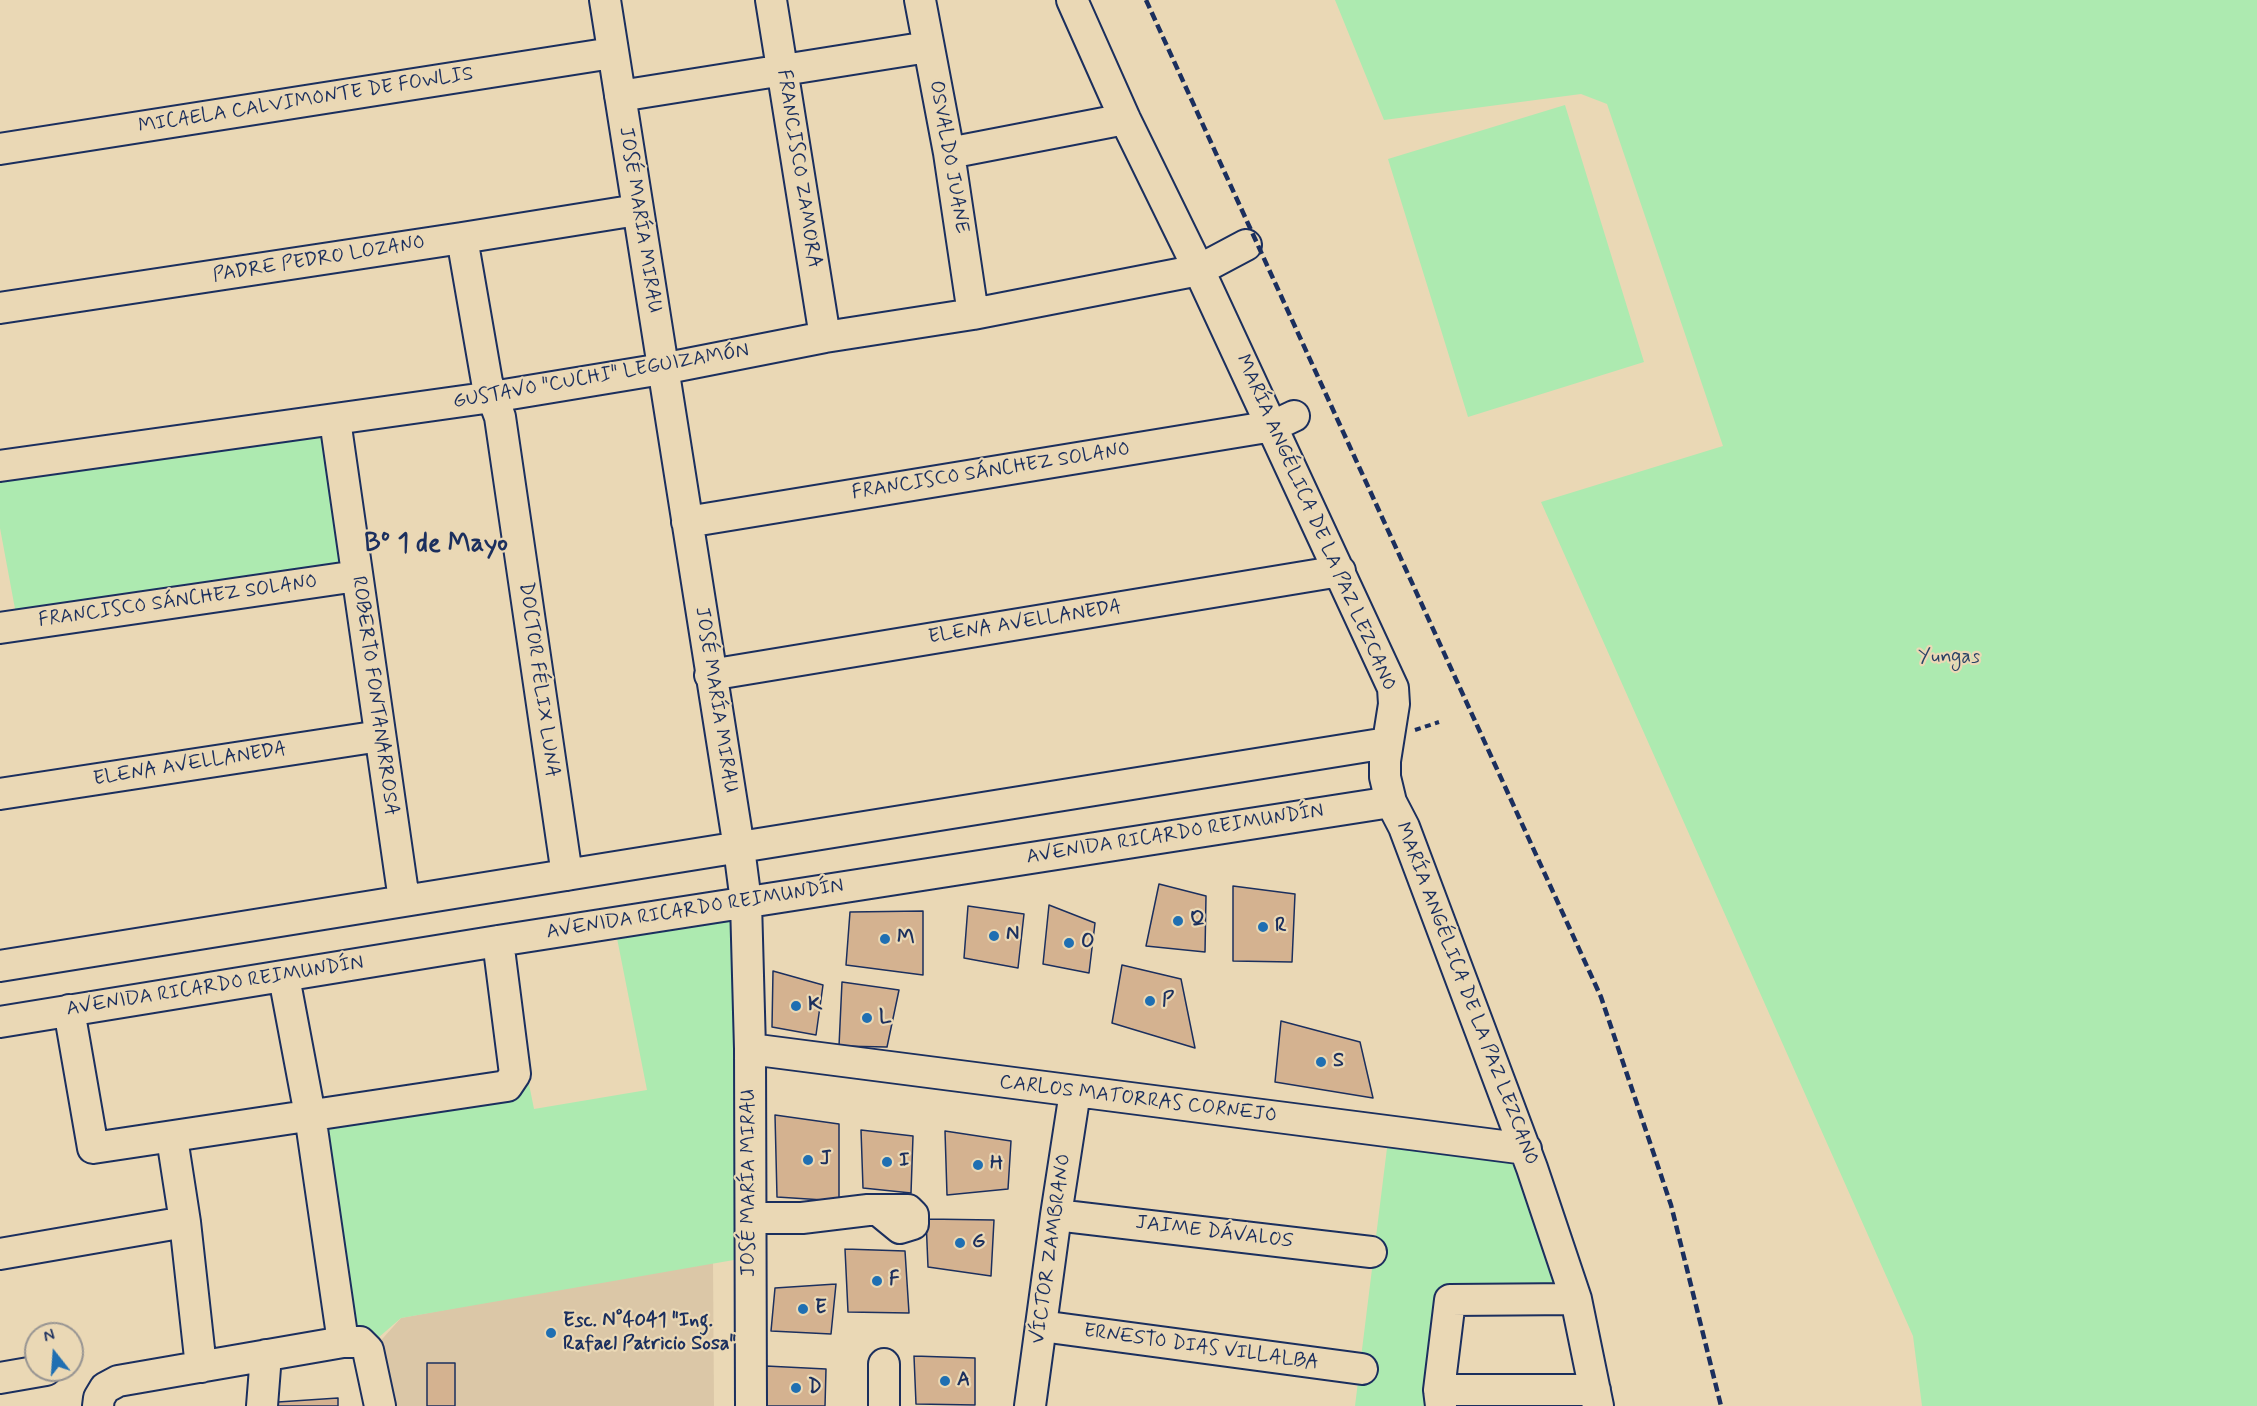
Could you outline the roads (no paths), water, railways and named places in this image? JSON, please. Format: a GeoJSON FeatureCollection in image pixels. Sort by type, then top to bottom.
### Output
{"type":"FeatureCollection","features":[{"type":"Feature","properties":{"kind":"street","name":"JOSÉ MARÍA MIRAU"},"geometry":{"type":"LineString","coordinates":[[604,0],[746,902],[750,1049],[752,1406]]}},
{"type":"Feature","properties":{"kind":"street","name":"FRANCISCO ZAMORA"},"geometry":{"type":"LineString","coordinates":[[771,0],[825,337]]}},
{"type":"Feature","properties":{"kind":"street","name":"OSVALDO JUANE"},"geometry":{"type":"LineString","coordinates":[[920,0],[949,153],[973,314]]}},
{"type":"Feature","properties":{"kind":"street","name":"MARÍA ANGÉLICA DE LA PAZ LEZCANO"},"geometry":{"type":"LineString","coordinates":[[1072,0],[1125,118],[1199,270],[1283,421],[1340,571],[1393,688],[1394,704],[1385,777],[1391,801],[1404,827],[1526,1149],[1576,1299],[1596,1398]]}},
{"type":"Feature","properties":{"kind":"street"},"geometry":{"type":"LineString","coordinates":[[620,96],[928,47]]}},
{"type":"Feature","properties":{"kind":"street","name":"MICAELA CALVIMONTE DE FOWLIS"},"geometry":{"type":"LineString","coordinates":[[0,149],[612,52]]}},
{"type":"Feature","properties":{"kind":"street"},"geometry":{"type":"LineString","coordinates":[[949,153],[1125,118]]}},
{"type":"Feature","properties":{"kind":"street","name":"PADRE PEDRO LOZANO"},"geometry":{"type":"LineString","coordinates":[[0,308],[637,210]]}},
{"type":"Feature","properties":{"kind":"street","name":"DOCTOR FÉLIX LUNA"},"geometry":{"type":"LineString","coordinates":[[462,238],[487,382],[500,417],[567,875]]}},
{"type":"Feature","properties":{"kind":"street","name":"GUSTAVO \"CUCHI\" LEGUIZAMÓN"},"geometry":{"type":"LineString","coordinates":[[0,466],[492,397],[662,369],[825,337],[973,314],[1199,270],[1246,245]]}},
{"type":"Feature","properties":{"kind":"street","name":"ROBERTO FONTANARROSA"},"geometry":{"type":"LineString","coordinates":[[335,420],[404,900]]}},
{"type":"Feature","properties":{"kind":"street","name":"FRANCISCO SÁNCHEZ SOLANO"},"geometry":{"type":"LineString","coordinates":[[687,522],[1283,421]]}},
{"type":"Feature","properties":{"kind":"street","name":"ELENA AVELLANEDA"},"geometry":{"type":"LineString","coordinates":[[710,675],[1340,571]]}},
{"type":"Feature","properties":{"kind":"street","name":"FRANCISCO SÁNCHEZ SOLANO"},"geometry":{"type":"LineString","coordinates":[[0,628],[357,576]]}},
{"type":"Feature","properties":{"kind":"street","name":"ELENA AVELLANEDA"},"geometry":{"type":"LineString","coordinates":[[0,794],[380,736]]}},
{"type":"Feature","properties":{"kind":"street"},"geometry":{"type":"LineString","coordinates":[[0,966],[1388,743]]}},
{"type":"Feature","properties":{"kind":"street","name":"AVENIDA RICARDO REIMUNDÍN"},"geometry":{"type":"LineString","coordinates":[[0,1022],[498,941],[1391,801]]}},
{"type":"Feature","properties":{"kind":"street"},"geometry":{"type":"LineString","coordinates":[[69,1010],[93,1148],[172,1138],[507,1086],[515,1074],[498,941]]}},
{"type":"Feature","properties":{"kind":"street"},"geometry":{"type":"LineString","coordinates":[[284,977],[355,1346],[380,1406]]}},
{"type":"Feature","properties":{"kind":"street","name":"CARLOS MATORRAS CORNEJO"},"geometry":{"type":"LineString","coordinates":[[750,1049],[1526,1149]]}},
{"type":"Feature","properties":{"kind":"street","name":"VÍCTOR ZAMBRANO"},"geometry":{"type":"LineString","coordinates":[[1030,1406],[1056,1215],[1076,1092]]}},
{"type":"Feature","properties":{"kind":"street"},"geometry":{"type":"LineString","coordinates":[[172,1138],[185,1222],[201,1367]]}},
{"type":"Feature","properties":{"kind":"street"},"geometry":{"type":"LineString","coordinates":[[751,1218],[802,1218],[878,1210]]}},
{"type":"Feature","properties":{"kind":"street","name":"JAIME DÁVALOS"},"geometry":{"type":"LineString","coordinates":[[1056,1215],[1371,1252]]}},
{"type":"Feature","properties":{"kind":"street"},"geometry":{"type":"LineString","coordinates":[[0,1254],[185,1222]]}},
{"type":"Feature","properties":{"kind":"street"},"geometry":{"type":"LineString","coordinates":[[1576,1299],[1450,1300],[1440,1398],[1596,1398]]}},
{"type":"Feature","properties":{"kind":"street","name":"ERNESTO DIAS VILLALBA"},"geometry":{"type":"LineString","coordinates":[[1041,1326],[1362,1369]]}},
{"type":"Feature","properties":{"kind":"street"},"geometry":{"type":"LineString","coordinates":[[98,1406],[99,1398],[105,1388],[118,1381],[266,1355],[355,1346]]}},
{"type":"Feature","properties":{"kind":"street"},"geometry":{"type":"LineString","coordinates":[[262,1406],[266,1355]]}},
{"type":"Feature","properties":{"kind":"street"},"geometry":{"type":"LineString","coordinates":[[884,1364],[884,1406]]}},
{"type":"Feature","properties":{"kind":"street"},"geometry":{"type":"LineString","coordinates":[[0,1378],[24,1374]]}},
{"type":"Feature","properties":{"kind":"railway"},"geometry":{"type":"LineString","coordinates":[[1146,0],[1601,997],[1671,1205],[1721,1406]]}},
{"type":"Feature","properties":{"kind":"place","name":"Q"},"geometry":{"type":"Point","coordinates":[1178,921]}},
{"type":"Feature","properties":{"kind":"place","name":"R"},"geometry":{"type":"Point","coordinates":[1263,927]}},
{"type":"Feature","properties":{"kind":"place","name":"N"},"geometry":{"type":"Point","coordinates":[994,936]}},
{"type":"Feature","properties":{"kind":"place","name":"M"},"geometry":{"type":"Point","coordinates":[885,939]}},
{"type":"Feature","properties":{"kind":"place","name":"O"},"geometry":{"type":"Point","coordinates":[1069,943]}},
{"type":"Feature","properties":{"kind":"place","name":"P"},"geometry":{"type":"Point","coordinates":[1150,1001]}},
{"type":"Feature","properties":{"kind":"place","name":"K"},"geometry":{"type":"Point","coordinates":[796,1006]}},
{"type":"Feature","properties":{"kind":"place","name":"L"},"geometry":{"type":"Point","coordinates":[867,1018]}},
{"type":"Feature","properties":{"kind":"place","name":"S"},"geometry":{"type":"Point","coordinates":[1321,1062]}},
{"type":"Feature","properties":{"kind":"place","name":"J"},"geometry":{"type":"Point","coordinates":[808,1160]}},
{"type":"Feature","properties":{"kind":"place","name":"I"},"geometry":{"type":"Point","coordinates":[887,1162]}},
{"type":"Feature","properties":{"kind":"place","name":"H"},"geometry":{"type":"Point","coordinates":[978,1165]}},
{"type":"Feature","properties":{"kind":"place","name":"G"},"geometry":{"type":"Point","coordinates":[960,1243]}},
{"type":"Feature","properties":{"kind":"place","name":"F"},"geometry":{"type":"Point","coordinates":[877,1281]}},
{"type":"Feature","properties":{"kind":"place","name":"E"},"geometry":{"type":"Point","coordinates":[803,1309]}},
{"type":"Feature","properties":{"kind":"place","name":"Esc. N°4041 \"Ing. Rafael Patricio Sosa\""},"geometry":{"type":"Point","coordinates":[551,1333]}},
{"type":"Feature","properties":{"kind":"place","name":"A"},"geometry":{"type":"Point","coordinates":[945,1381]}},
{"type":"Feature","properties":{"kind":"place","name":"D"},"geometry":{"type":"Point","coordinates":[796,1388]}},
{"type":"Feature","properties":{"kind":"district","name":"Bº 1 de Mayo"},"geometry":{"type":"Point","coordinates":[436,546]}},
{"type":"Feature","properties":{"kind":"park label","name":"Yungas"},"geometry":{"type":"Point","coordinates":[1949,658]}}]}
